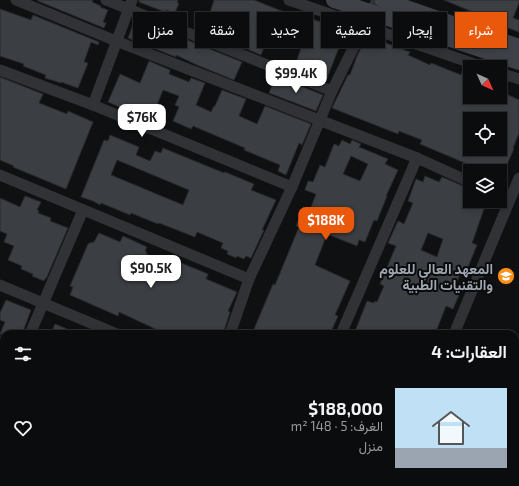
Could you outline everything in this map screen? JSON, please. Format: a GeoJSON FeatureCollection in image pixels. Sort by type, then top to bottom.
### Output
{"type":"FeatureCollection","features":[{"type":"Feature","properties":{"kind":"street"},"geometry":{"type":"LineString","coordinates":[[16,0],[116,41],[417,158],[463,179]]}},
{"type":"Feature","properties":{"kind":"street"},"geometry":{"type":"LineString","coordinates":[[106,0],[130,4],[332,91]]}},
{"type":"Feature","properties":{"kind":"street"},"geometry":{"type":"LineString","coordinates":[[289,0],[365,12]]}},
{"type":"Feature","properties":{"kind":"street"},"geometry":{"type":"LineString","coordinates":[[334,0],[368,12]]}},
{"type":"Feature","properties":{"kind":"street"},"geometry":{"type":"LineString","coordinates":[[383,0],[519,46]]}},
{"type":"Feature","properties":{"kind":"street"},"geometry":{"type":"LineString","coordinates":[[93,105],[130,4]]}},
{"type":"Feature","properties":{"kind":"street"},"geometry":{"type":"LineString","coordinates":[[385,18],[519,62]]}},
{"type":"Feature","properties":{"kind":"street"},"geometry":{"type":"LineString","coordinates":[[385,20],[468,60]]}},
{"type":"Feature","properties":{"kind":"street"},"geometry":{"type":"LineString","coordinates":[[231,330],[249,279],[292,187],[332,91],[354,48]]}},
{"type":"Feature","properties":{"kind":"street"},"geometry":{"type":"LineString","coordinates":[[0,70],[93,105],[292,187]]}},
{"type":"Feature","properties":{"kind":"street"},"geometry":{"type":"LineString","coordinates":[[507,75],[519,79]]}},
{"type":"Feature","properties":{"kind":"street"},"geometry":{"type":"LineString","coordinates":[[343,330],[417,158]]}},
{"type":"Feature","properties":{"kind":"street"},"geometry":{"type":"LineString","coordinates":[[0,175],[249,279]]}},
{"type":"Feature","properties":{"kind":"street"},"geometry":{"type":"LineString","coordinates":[[507,195],[519,178]]}},
{"type":"Feature","properties":{"kind":"street"},"geometry":{"type":"LineString","coordinates":[[456,330],[501,208]]}},
{"type":"Feature","properties":{"kind":"street"},"geometry":{"type":"LineString","coordinates":[[32,330],[83,210]]}},
{"type":"Feature","properties":{"kind":"street"},"geometry":{"type":"LineString","coordinates":[[0,285],[107,330]]}},
{"type":"Feature","properties":{"kind":"building"},"geometry":{"type":"Polygon","coordinates":[[[38,0],[93,0],[92,2],[108,10],[103,22],[106,23],[104,28],[38,0]]]}},
{"type":"Feature","properties":{"kind":"building"},"geometry":{"type":"Polygon","coordinates":[[[139,0],[178,0],[177,3],[179,3],[175,12],[166,10],[165,12],[139,2],[139,0]]]}},
{"type":"Feature","properties":{"kind":"building"},"geometry":{"type":"Polygon","coordinates":[[[214,0],[254,0],[285,12],[257,12],[257,48],[264,48],[261,55],[245,48],[249,48],[249,12],[210,12],[214,0]]]}},
{"type":"Feature","properties":{"kind":"building"},"geometry":{"type":"Polygon","coordinates":[[[444,0],[519,0],[513,18],[519,20],[519,32],[507,28],[507,12],[473,12],[444,0]]]}},
{"type":"Feature","properties":{"kind":"building"},"geometry":{"type":"Polygon","coordinates":[[[0,9],[31,20],[33,15],[99,42],[98,45],[91,42],[84,62],[88,63],[78,88],[45,78],[46,75],[23,66],[24,64],[0,56],[0,9]]]}},
{"type":"Feature","properties":{"kind":"building"},"geometry":{"type":"Polygon","coordinates":[[[313,19],[321,22],[321,48],[339,48],[326,81],[294,68],[301,48],[313,48],[313,19]]]}},
{"type":"Feature","properties":{"kind":"building"},"geometry":{"type":"Polygon","coordinates":[[[133,24],[133,40],[128,38],[133,24]]]}},
{"type":"Feature","properties":{"kind":"building"},"geometry":{"type":"Polygon","coordinates":[[[187,40],[195,43],[195,48],[207,48],[242,62],[234,80],[176,55],[176,57],[153,48],[187,48],[187,40]]]}},
{"type":"Feature","properties":{"kind":"building"},"geometry":{"type":"Polygon","coordinates":[[[385,43],[393,46],[393,48],[399,48],[410,52],[408,55],[430,65],[431,63],[461,75],[463,69],[463,104],[507,104],[507,94],[519,100],[519,133],[507,164],[467,164],[420,144],[422,140],[399,131],[398,134],[332,108],[348,75],[350,75],[361,48],[385,48],[385,43]]]}},
{"type":"Feature","properties":{"kind":"building"},"geometry":{"type":"Polygon","coordinates":[[[149,61],[170,70],[169,74],[189,82],[191,78],[205,83],[196,105],[211,112],[222,90],[246,99],[239,116],[257,124],[265,106],[311,124],[302,145],[299,143],[286,175],[278,171],[280,165],[244,150],[245,148],[193,126],[191,129],[173,121],[179,107],[175,105],[179,96],[163,90],[153,115],[138,108],[136,114],[108,102],[120,74],[140,83],[149,61]]]}},
{"type":"Feature","properties":{"kind":"building"},"geometry":{"type":"Polygon","coordinates":[[[276,76],[323,95],[316,111],[269,93],[276,76]]]}},
{"type":"Feature","properties":{"kind":"building"},"geometry":{"type":"Polygon","coordinates":[[[0,77],[43,94],[39,103],[67,114],[68,111],[93,122],[66,189],[0,160],[0,77]]]}},
{"type":"Feature","properties":{"kind":"building"},"geometry":{"type":"Polygon","coordinates":[[[110,135],[139,147],[136,155],[150,161],[155,151],[161,153],[163,148],[254,184],[251,190],[276,200],[251,258],[246,256],[244,259],[237,256],[236,258],[227,254],[228,251],[221,248],[223,243],[197,232],[195,237],[131,213],[130,215],[101,203],[100,205],[81,197],[104,140],[108,141],[110,135]],[[117,160],[111,175],[183,205],[189,190],[117,160]]]}},
{"type":"Feature","properties":{"kind":"building"},"geometry":{"type":"Polygon","coordinates":[[[342,140],[350,144],[352,140],[361,144],[359,147],[388,159],[385,164],[398,170],[377,221],[374,220],[365,242],[359,240],[357,246],[327,234],[315,265],[350,281],[335,315],[338,316],[332,330],[254,330],[273,284],[275,285],[299,227],[296,226],[303,207],[310,210],[316,194],[305,190],[308,181],[313,182],[320,165],[325,167],[334,144],[339,146],[342,140]],[[351,156],[343,174],[360,181],[368,164],[351,156]]]}},
{"type":"Feature","properties":{"kind":"building"},"geometry":{"type":"Polygon","coordinates":[[[425,176],[439,182],[442,177],[463,186],[463,208],[484,209],[472,243],[477,245],[466,272],[462,270],[455,286],[462,288],[453,309],[446,306],[437,330],[356,330],[367,301],[374,303],[375,301],[377,302],[384,286],[380,284],[396,246],[388,243],[398,221],[404,224],[413,203],[408,201],[416,179],[423,182],[425,176]],[[428,233],[421,250],[437,257],[443,239],[428,233]]]}},
{"type":"Feature","properties":{"kind":"building"},"geometry":{"type":"Polygon","coordinates":[[[25,196],[41,202],[37,210],[39,211],[38,213],[51,218],[50,221],[68,228],[44,281],[21,269],[22,266],[8,260],[14,246],[4,242],[7,234],[0,231],[0,198],[20,207],[25,196]]]}},
{"type":"Feature","properties":{"kind":"building"},"geometry":{"type":"Polygon","coordinates":[[[99,233],[120,242],[123,236],[147,247],[145,251],[147,252],[146,254],[173,264],[174,260],[208,274],[206,279],[237,292],[228,311],[230,312],[224,330],[158,330],[119,312],[118,316],[70,295],[73,287],[70,286],[88,244],[94,242],[99,233]]]}},
{"type":"Feature","properties":{"kind":"building"},"geometry":{"type":"Polygon","coordinates":[[[6,300],[31,310],[24,330],[2,330],[5,322],[0,320],[0,313],[6,300]]]}},
{"type":"Feature","properties":{"kind":"building"},"geometry":{"type":"Polygon","coordinates":[[[55,324],[69,330],[53,330],[55,324]]]}},
{"type":"Feature","properties":{"kind":"place","name":"المعهد العالي للعلوم والتقنيات الطبية"},"geometry":{"type":"Point","coordinates":[506,276]}}]}
